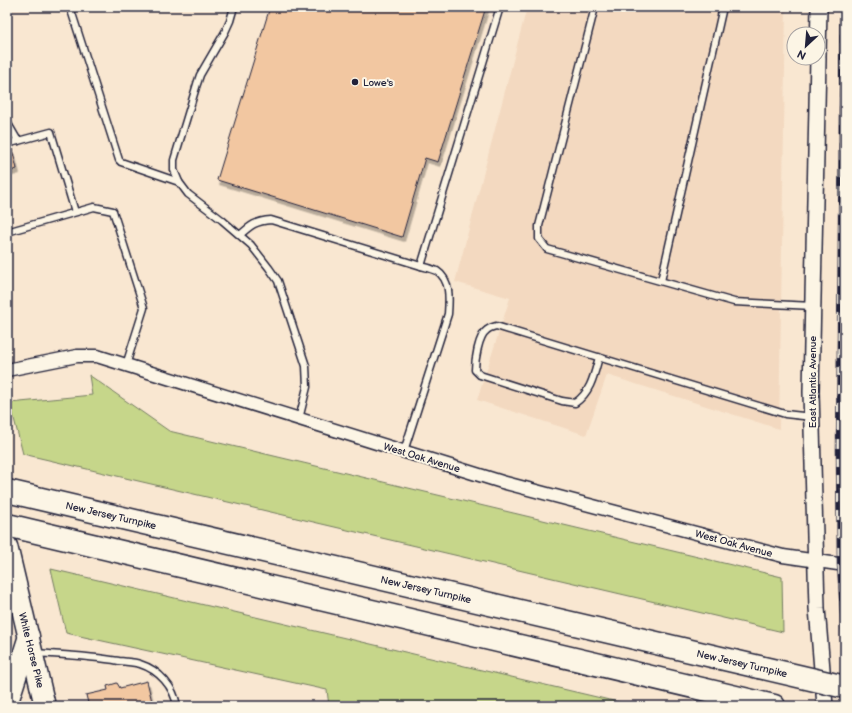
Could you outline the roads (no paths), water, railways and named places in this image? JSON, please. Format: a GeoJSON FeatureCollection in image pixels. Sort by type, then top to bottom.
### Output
{"type":"FeatureCollection","features":[{"type":"Feature","properties":{"kind":"highway","name":"New Jersey Turnpike"},"geometry":{"type":"LineString","coordinates":[[7,491],[845,687]]}},
{"type":"Feature","properties":{"kind":"highway"},"geometry":{"type":"LineString","coordinates":[[7,525],[764,704]]}},
{"type":"Feature","properties":{"kind":"highway","name":"White Horse Pike"},"geometry":{"type":"LineString","coordinates":[[7,546],[46,706]]}},
{"type":"Feature","properties":{"kind":"highway"},"geometry":{"type":"LineString","coordinates":[[7,702],[31,644]]}},
{"type":"Feature","properties":{"kind":"street","name":"East Atlantic Avenue"},"geometry":{"type":"LineString","coordinates":[[819,7],[819,26]]}},
{"type":"Feature","properties":{"kind":"street","name":"East Atlantic Avenue"},"geometry":{"type":"LineString","coordinates":[[818,66],[812,417],[817,608],[825,706]]}},
{"type":"Feature","properties":{"kind":"street","name":"West Oak Avenue"},"geometry":{"type":"LineString","coordinates":[[7,370],[77,356],[96,356],[502,482],[783,556],[842,565]]}},
{"type":"Feature","properties":{"kind":"lane"},"geometry":{"type":"LineString","coordinates":[[70,7],[119,160],[179,182]]}},
{"type":"Feature","properties":{"kind":"lane"},"geometry":{"type":"LineString","coordinates":[[234,7],[230,21],[200,75],[174,160],[174,170],[179,182],[188,194],[251,245],[278,281],[306,366],[307,387],[299,419]]}},
{"type":"Feature","properties":{"kind":"lane"},"geometry":{"type":"LineString","coordinates":[[422,266],[500,7]]}},
{"type":"Feature","properties":{"kind":"lane"},"geometry":{"type":"LineString","coordinates":[[595,7],[539,226],[539,239],[548,249],[734,302],[813,306]]}},
{"type":"Feature","properties":{"kind":"lane"},"geometry":{"type":"LineString","coordinates":[[661,281],[723,7]]}},
{"type":"Feature","properties":{"kind":"lane"},"geometry":{"type":"LineString","coordinates":[[7,122],[18,141]]}},
{"type":"Feature","properties":{"kind":"lane"},"geometry":{"type":"LineString","coordinates":[[7,144],[51,132],[75,212]]}},
{"type":"Feature","properties":{"kind":"lane"},"geometry":{"type":"LineString","coordinates":[[7,232],[94,207],[113,211],[144,308],[126,365]]}},
{"type":"Feature","properties":{"kind":"lane"},"geometry":{"type":"LineString","coordinates":[[240,235],[251,225],[257,222],[271,220],[422,266],[438,272],[445,280],[449,302],[448,314],[404,451]]}},
{"type":"Feature","properties":{"kind":"lane"},"geometry":{"type":"LineString","coordinates":[[599,357],[590,387],[583,398],[575,403],[562,401],[480,375],[475,370],[475,360],[482,337],[486,330],[496,326],[599,357],[785,414],[812,417]]}},
{"type":"Feature","properties":{"kind":"lane"},"geometry":{"type":"LineString","coordinates":[[31,644],[141,664],[157,673],[169,684],[175,696],[177,706]]}},
{"type":"Feature","properties":{"kind":"railway"},"geometry":{"type":"LineString","coordinates":[[842,7],[838,451],[839,565],[845,657]]}},
{"type":"Feature","properties":{"kind":"place","name":"Lowe's"},"geometry":{"type":"Point","coordinates":[355,82]}}]}
